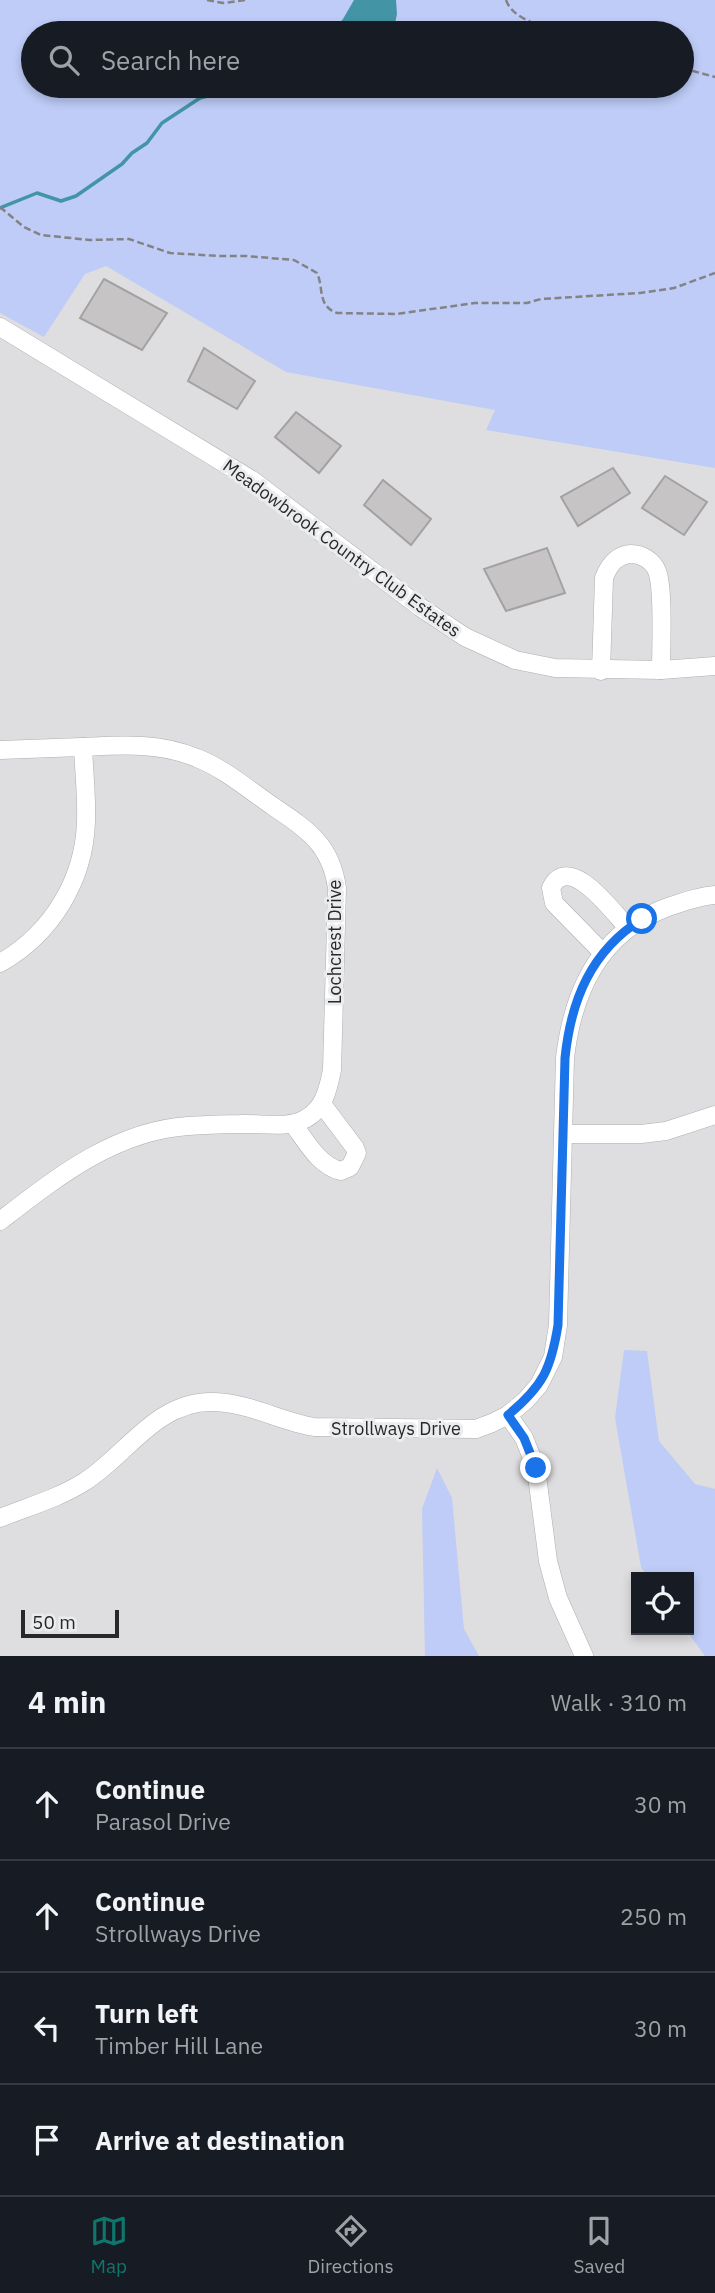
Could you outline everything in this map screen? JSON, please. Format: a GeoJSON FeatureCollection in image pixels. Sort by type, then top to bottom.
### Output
{"type":"FeatureCollection","features":[{"type":"Feature","properties":{"kind":"street","name":"Meadowbrook Country Club Estates"},"geometry":{"type":"LineString","coordinates":[[0,327],[252,480],[420,607],[465,637],[515,660],[555,668],[601,671],[715,666]]}},
{"type":"Feature","properties":{"kind":"street"},"geometry":{"type":"LineString","coordinates":[[601,671],[604,578],[608,567],[615,560],[623,555],[633,554],[647,558],[658,574],[661,670]]}},
{"type":"Feature","properties":{"kind":"street","name":"Lochcrest Drive"},"geometry":{"type":"LineString","coordinates":[[0,750],[116,744],[149,745],[175,750],[219,769],[303,827],[328,856],[337,888],[332,1070],[322,1104]]}},
{"type":"Feature","properties":{"kind":"street"},"geometry":{"type":"LineString","coordinates":[[0,963],[37,936],[53,918],[78,869],[85,841],[86,821],[83,747]]}},
{"type":"Feature","properties":{"kind":"street"},"geometry":{"type":"LineString","coordinates":[[602,952],[554,903],[551,888],[556,880],[568,876],[580,879],[628,928]]}},
{"type":"Feature","properties":{"kind":"street","name":"Strollways Drive"},"geometry":{"type":"LineString","coordinates":[[0,1518],[80,1485],[116,1458],[142,1430],[162,1417],[195,1404],[208,1402],[250,1406],[290,1423],[335,1429],[476,1429],[508,1415],[526,1401],[539,1385],[553,1357],[558,1325],[565,1058],[568,1025],[577,1000],[602,952],[628,928],[670,906],[715,895]]}},
{"type":"Feature","properties":{"kind":"street"},"geometry":{"type":"LineString","coordinates":[[0,1221],[63,1172],[97,1153],[140,1135],[184,1126],[293,1124],[306,1119],[322,1104],[355,1148],[355,1158],[349,1167],[341,1171],[331,1168],[293,1124]]}},
{"type":"Feature","properties":{"kind":"street"},"geometry":{"type":"LineString","coordinates":[[564,1134],[641,1134],[666,1131],[715,1115]]}},
{"type":"Feature","properties":{"kind":"street"},"geometry":{"type":"LineString","coordinates":[[508,1415],[524,1438],[536,1468],[548,1561],[558,1598],[584,1656]]}},
{"type":"Feature","properties":{"kind":"path"},"geometry":{"type":"LineString","coordinates":[[207,0],[223,3],[246,0]]}},
{"type":"Feature","properties":{"kind":"path"},"geometry":{"type":"LineString","coordinates":[[506,0],[515,13],[531,21]]}},
{"type":"Feature","properties":{"kind":"path"},"geometry":{"type":"LineString","coordinates":[[694,71],[715,76]]}},
{"type":"Feature","properties":{"kind":"path"},"geometry":{"type":"LineString","coordinates":[[0,207],[24,227],[41,235],[90,240],[129,239],[170,253],[294,260],[317,273],[323,302],[331,311],[337,313],[396,314],[475,303],[527,303],[541,299],[617,295],[674,288],[715,273]]}},
{"type":"Feature","properties":{"kind":"shaded area"},"geometry":{"type":"Polygon","coordinates":[[[0,0],[715,0],[715,468],[486,430],[495,410],[286,372],[106,266],[85,274],[44,337],[0,313],[0,0]]]}},
{"type":"Feature","properties":{"kind":"shaded area"},"geometry":{"type":"Polygon","coordinates":[[[354,0],[396,0],[396,21],[341,21],[354,0]]]}},
{"type":"Feature","properties":{"kind":"shaded area"},"geometry":{"type":"Polygon","coordinates":[[[624,1350],[647,1351],[659,1441],[695,1484],[715,1489],[715,1656],[705,1656],[690,1635],[694,1635],[694,1572],[644,1572],[641,1567],[615,1418],[624,1350]]]}},
{"type":"Feature","properties":{"kind":"shaded area"},"geometry":{"type":"Polygon","coordinates":[[[437,1468],[452,1498],[464,1629],[479,1656],[425,1656],[422,1509],[437,1468]]]}},
{"type":"Feature","properties":{"kind":"building"},"geometry":{"type":"Polygon","coordinates":[[[104,279],[167,313],[142,350],[80,318],[104,279]]]}},
{"type":"Feature","properties":{"kind":"building"},"geometry":{"type":"Polygon","coordinates":[[[204,348],[255,381],[237,409],[188,381],[204,348]]]}},
{"type":"Feature","properties":{"kind":"building"},"geometry":{"type":"Polygon","coordinates":[[[296,412],[341,446],[319,473],[275,437],[296,412]]]}},
{"type":"Feature","properties":{"kind":"building"},"geometry":{"type":"Polygon","coordinates":[[[613,468],[630,493],[578,526],[561,497],[613,468]]]}},
{"type":"Feature","properties":{"kind":"building"},"geometry":{"type":"Polygon","coordinates":[[[665,476],[707,502],[684,535],[642,508],[665,476]]]}},
{"type":"Feature","properties":{"kind":"building"},"geometry":{"type":"Polygon","coordinates":[[[383,480],[431,519],[411,545],[364,505],[383,480]]]}},
{"type":"Feature","properties":{"kind":"building"},"geometry":{"type":"Polygon","coordinates":[[[547,548],[565,593],[506,611],[484,569],[547,548]]]}},
{"type":"Feature","properties":{"kind":"waterway"},"geometry":{"type":"LineString","coordinates":[[0,208],[37,193],[61,201],[76,196],[147,143],[162,123],[200,98]]}},
{"type":"Feature","properties":{"kind":"route"},"geometry":{"type":"LineString","coordinates":[[536,1468],[524,1438],[508,1415],[526,1401],[539,1385],[553,1357],[558,1325],[568,1025],[577,1000],[602,952],[642,919]]}}]}
